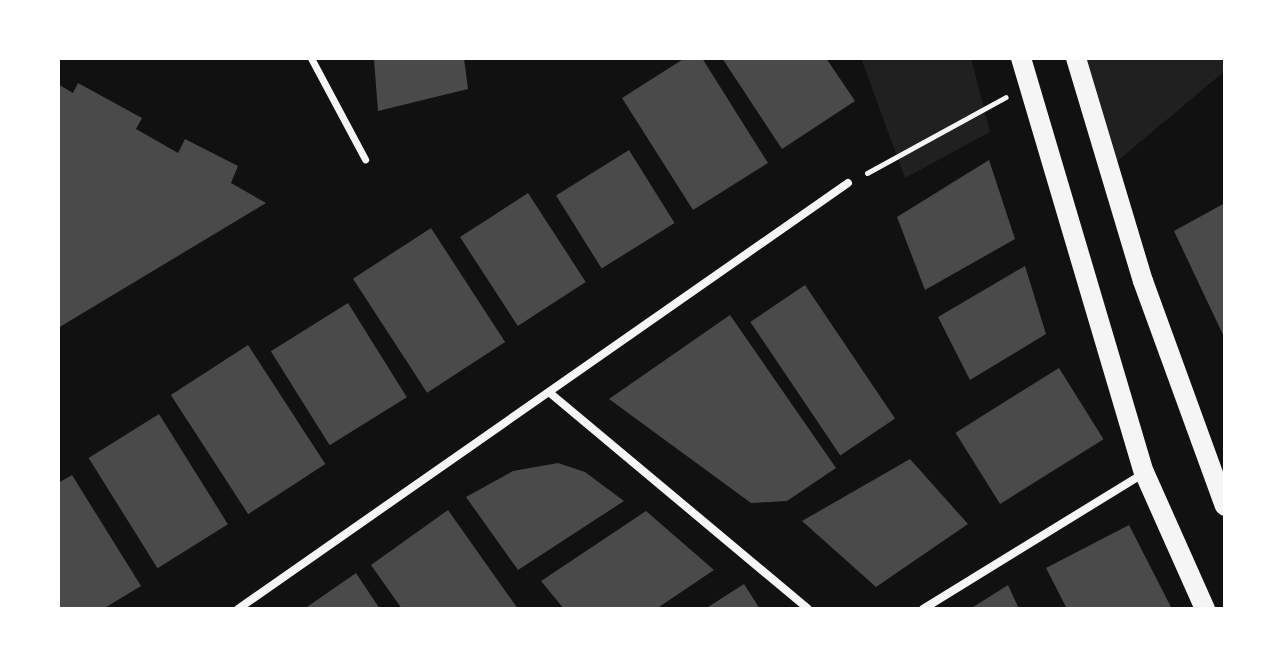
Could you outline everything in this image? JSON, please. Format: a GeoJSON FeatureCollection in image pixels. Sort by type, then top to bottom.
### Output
{"type":"FeatureCollection","features":[{"type":"Feature","properties":{"kind":"main road"},"geometry":{"type":"LineString","coordinates":[[1021,58],[1025,87],[1144,472],[1205,609]]}},
{"type":"Feature","properties":{"kind":"main road"},"geometry":{"type":"LineString","coordinates":[[1076,58],[1143,281],[1225,506]]}},
{"type":"Feature","properties":{"kind":"street"},"geometry":{"type":"LineString","coordinates":[[311,58],[365,159]]}},
{"type":"Feature","properties":{"kind":"street"},"geometry":{"type":"LineString","coordinates":[[238,609],[848,183]]}},
{"type":"Feature","properties":{"kind":"street"},"geometry":{"type":"LineString","coordinates":[[550,393],[808,609]]}},
{"type":"Feature","properties":{"kind":"street"},"geometry":{"type":"LineString","coordinates":[[923,609],[1144,472]]}},
{"type":"Feature","properties":{"kind":"path"},"geometry":{"type":"LineString","coordinates":[[848,183],[1025,87]]}},
{"type":"Feature","properties":{"kind":"shaded area"},"geometry":{"type":"Polygon","coordinates":[[[861,58],[971,58],[990,132],[905,178],[861,58]]]}},
{"type":"Feature","properties":{"kind":"shaded area"},"geometry":{"type":"Polygon","coordinates":[[[1076,58],[1225,58],[1225,71],[1109,168],[1076,58]]]}},
{"type":"Feature","properties":{"kind":"building"},"geometry":{"type":"Polygon","coordinates":[[[464,58],[468,89],[378,111],[374,60],[464,58]]]}},
{"type":"Feature","properties":{"kind":"building"},"geometry":{"type":"Polygon","coordinates":[[[685,58],[702,58],[768,163],[693,210],[622,98],[685,58]]]}},
{"type":"Feature","properties":{"kind":"building"},"geometry":{"type":"Polygon","coordinates":[[[722,58],[826,58],[855,101],[782,149],[722,58]]]}},
{"type":"Feature","properties":{"kind":"building"},"geometry":{"type":"Polygon","coordinates":[[[78,83],[142,118],[136,129],[178,153],[185,139],[238,166],[231,183],[266,203],[58,328],[58,84],[73,93],[78,83]]]}},
{"type":"Feature","properties":{"kind":"building"},"geometry":{"type":"Polygon","coordinates":[[[629,150],[675,223],[602,269],[556,196],[629,150]]]}},
{"type":"Feature","properties":{"kind":"building"},"geometry":{"type":"Polygon","coordinates":[[[989,160],[1015,239],[925,290],[897,217],[989,160]]]}},
{"type":"Feature","properties":{"kind":"building"},"geometry":{"type":"Polygon","coordinates":[[[528,193],[586,282],[518,326],[460,237],[528,193]]]}},
{"type":"Feature","properties":{"kind":"building"},"geometry":{"type":"Polygon","coordinates":[[[1225,203],[1225,339],[1174,231],[1225,203]]]}},
{"type":"Feature","properties":{"kind":"building"},"geometry":{"type":"Polygon","coordinates":[[[431,228],[505,342],[427,393],[353,279],[431,228]]]}},
{"type":"Feature","properties":{"kind":"building"},"geometry":{"type":"Polygon","coordinates":[[[1025,266],[1046,334],[970,380],[938,317],[1025,266]]]}},
{"type":"Feature","properties":{"kind":"building"},"geometry":{"type":"Polygon","coordinates":[[[805,285],[895,418],[840,455],[750,322],[805,285]]]}},
{"type":"Feature","properties":{"kind":"building"},"geometry":{"type":"Polygon","coordinates":[[[348,303],[407,397],[330,445],[271,351],[348,303]]]}},
{"type":"Feature","properties":{"kind":"building"},"geometry":{"type":"Polygon","coordinates":[[[730,315],[836,468],[787,501],[751,503],[609,399],[730,315]]]}},
{"type":"Feature","properties":{"kind":"building"},"geometry":{"type":"Polygon","coordinates":[[[248,345],[325,464],[248,514],[171,395],[248,345]]]}},
{"type":"Feature","properties":{"kind":"building"},"geometry":{"type":"Polygon","coordinates":[[[1059,368],[1104,439],[1000,504],[956,433],[1059,368]]]}},
{"type":"Feature","properties":{"kind":"building"},"geometry":{"type":"Polygon","coordinates":[[[159,414],[228,524],[158,568],[89,458],[159,414]]]}},
{"type":"Feature","properties":{"kind":"building"},"geometry":{"type":"Polygon","coordinates":[[[910,459],[968,524],[876,587],[802,521],[910,459]]]}},
{"type":"Feature","properties":{"kind":"building"},"geometry":{"type":"Polygon","coordinates":[[[558,463],[585,472],[624,501],[518,570],[466,497],[513,471],[558,463]]]}},
{"type":"Feature","properties":{"kind":"building"},"geometry":{"type":"Polygon","coordinates":[[[72,475],[141,586],[103,609],[58,609],[58,483],[72,475]]]}},
{"type":"Feature","properties":{"kind":"building"},"geometry":{"type":"Polygon","coordinates":[[[448,510],[518,609],[402,609],[371,565],[448,510]]]}},
{"type":"Feature","properties":{"kind":"building"},"geometry":{"type":"Polygon","coordinates":[[[646,511],[714,570],[656,609],[564,609],[541,581],[646,511]]]}},
{"type":"Feature","properties":{"kind":"building"},"geometry":{"type":"Polygon","coordinates":[[[1129,525],[1172,609],[1067,609],[1046,568],[1129,525]]]}},
{"type":"Feature","properties":{"kind":"building"},"geometry":{"type":"Polygon","coordinates":[[[356,573],[380,609],[304,609],[356,573]]]}},
{"type":"Feature","properties":{"kind":"building"},"geometry":{"type":"Polygon","coordinates":[[[744,584],[760,609],[705,609],[744,584]]]}},
{"type":"Feature","properties":{"kind":"building"},"geometry":{"type":"Polygon","coordinates":[[[1008,585],[1019,609],[970,609],[1008,585]]]}}]}
